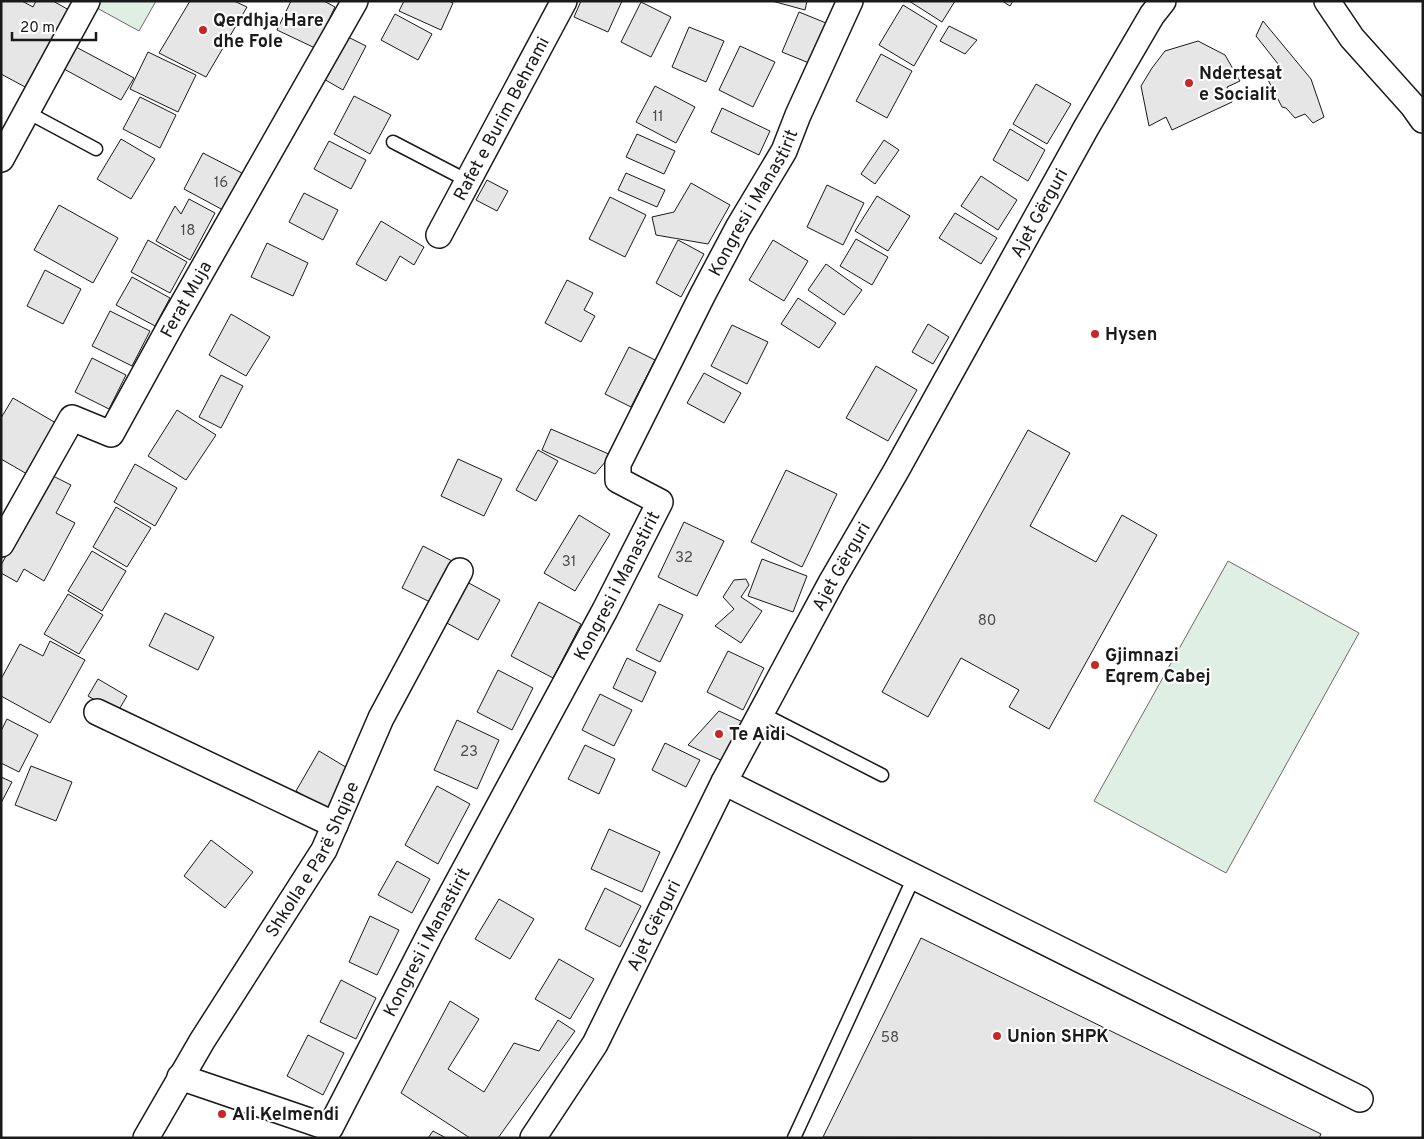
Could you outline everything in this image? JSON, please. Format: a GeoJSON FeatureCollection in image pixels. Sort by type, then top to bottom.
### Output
{"type":"FeatureCollection","features":[{"type":"Feature","properties":{"kind":"street"},"geometry":{"type":"LineString","coordinates":[[1,159],[87,1]]}},
{"type":"Feature","properties":{"kind":"street","name":"Ferat Muja"},"geometry":{"type":"LineString","coordinates":[[1,544],[72,418],[111,434],[171,324],[355,1]]}},
{"type":"Feature","properties":{"kind":"street","name":"Rafet e Burim Behrami"},"geometry":{"type":"LineString","coordinates":[[439,235],[564,1]]}},
{"type":"Feature","properties":{"kind":"street","name":"Kongresi i Manastirit"},"geometry":{"type":"LineString","coordinates":[[180,1077],[339,1133],[431,932],[660,502],[618,480],[618,464],[716,269],[784,151],[798,115],[850,1]]}},
{"type":"Feature","properties":{"kind":"street","name":"Ajet Gërguri"},"geometry":{"type":"LineString","coordinates":[[533,1138],[595,1044],[724,782],[832,581],[896,471],[1086,128],[1152,15],[1163,1]]}},
{"type":"Feature","properties":{"kind":"street"},"geometry":{"type":"LineString","coordinates":[[1327,1],[1352,38],[1420,105]]}},
{"type":"Feature","properties":{"kind":"street","name":"Shkolla e Parë Shqipe"},"geometry":{"type":"LineString","coordinates":[[146,1138],[180,1077],[324,850],[381,718],[460,571]]}},
{"type":"Feature","properties":{"kind":"street"},"geometry":{"type":"LineString","coordinates":[[96,712],[335,825]]}},
{"type":"Feature","properties":{"kind":"street"},"geometry":{"type":"LineString","coordinates":[[724,782],[1360,1099]]}},
{"type":"Feature","properties":{"kind":"lane"},"geometry":{"type":"LineString","coordinates":[[27,112],[96,149]]}},
{"type":"Feature","properties":{"kind":"lane"},"geometry":{"type":"LineString","coordinates":[[393,142],[468,181]]}},
{"type":"Feature","properties":{"kind":"lane"},"geometry":{"type":"LineString","coordinates":[[761,713],[882,775]]}},
{"type":"Feature","properties":{"kind":"lane"},"geometry":{"type":"LineString","coordinates":[[794,1138],[914,877]]}},
{"type":"Feature","properties":{"kind":"green space"},"geometry":{"type":"Polygon","coordinates":[[[101,1],[156,1],[139,31],[97,8],[101,1]]]}},
{"type":"Feature","properties":{"kind":"green space"},"geometry":{"type":"Polygon","coordinates":[[[1228,561],[1359,633],[1226,873],[1094,801],[1228,561]]]}},
{"type":"Feature","properties":{"kind":"building"},"geometry":{"type":"Polygon","coordinates":[[[1,1],[22,1],[33,7],[36,1],[53,1],[69,10],[27,88],[1,74],[1,1]]]}},
{"type":"Feature","properties":{"kind":"building","name":"Qerdhja Hare dhe Fole"},"geometry":{"type":"Polygon","coordinates":[[[190,1],[234,1],[247,7],[206,77],[159,53],[190,1]]]}},
{"type":"Feature","properties":{"kind":"building"},"geometry":{"type":"Polygon","coordinates":[[[291,1],[324,1],[335,7],[315,48],[277,30],[291,1]]]}},
{"type":"Feature","properties":{"kind":"building"},"geometry":{"type":"Polygon","coordinates":[[[404,1],[449,1],[453,3],[441,30],[399,11],[404,1]]]}},
{"type":"Feature","properties":{"kind":"building"},"geometry":{"type":"Polygon","coordinates":[[[581,1],[622,1],[608,32],[574,17],[581,1]]]}},
{"type":"Feature","properties":{"kind":"building"},"geometry":{"type":"Polygon","coordinates":[[[772,1],[807,1],[805,10],[772,1]]]}},
{"type":"Feature","properties":{"kind":"building"},"geometry":{"type":"Polygon","coordinates":[[[909,1],[955,1],[942,22],[909,1]]]}},
{"type":"Feature","properties":{"kind":"building"},"geometry":{"type":"Polygon","coordinates":[[[1002,1],[1013,1],[1010,6],[1002,1]]]}},
{"type":"Feature","properties":{"kind":"building"},"geometry":{"type":"Polygon","coordinates":[[[641,2],[671,17],[651,57],[621,42],[641,2]]]}},
{"type":"Feature","properties":{"kind":"building"},"geometry":{"type":"Polygon","coordinates":[[[903,5],[937,26],[914,66],[879,45],[903,5]]]}},
{"type":"Feature","properties":{"kind":"building"},"geometry":{"type":"Polygon","coordinates":[[[799,12],[831,25],[814,65],[782,52],[799,12]]]}},
{"type":"Feature","properties":{"kind":"building"},"geometry":{"type":"Polygon","coordinates":[[[395,14],[432,34],[418,60],[381,40],[395,14]]]}},
{"type":"Feature","properties":{"kind":"building"},"geometry":{"type":"Polygon","coordinates":[[[1263,21],[1311,79],[1324,117],[1313,123],[1305,114],[1295,118],[1286,108],[1282,107],[1266,76],[1282,69],[1256,36],[1263,21]]]}},
{"type":"Feature","properties":{"kind":"building"},"geometry":{"type":"Polygon","coordinates":[[[949,26],[977,40],[965,54],[940,41],[949,26]]]}},
{"type":"Feature","properties":{"kind":"building"},"geometry":{"type":"Polygon","coordinates":[[[689,27],[724,41],[706,82],[672,67],[689,27]]]}},
{"type":"Feature","properties":{"kind":"building"},"geometry":{"type":"Polygon","coordinates":[[[344,35],[366,46],[343,90],[322,78],[344,35]]]}},
{"type":"Feature","properties":{"kind":"building","name":"Ndertesat e Socialit"},"geometry":{"type":"Polygon","coordinates":[[[1198,41],[1225,55],[1240,81],[1227,87],[1232,102],[1172,130],[1166,117],[1149,126],[1141,86],[1165,51],[1198,41]]]}},
{"type":"Feature","properties":{"kind":"building"},"geometry":{"type":"Polygon","coordinates":[[[740,46],[775,62],[753,107],[719,90],[740,46]]]}},
{"type":"Feature","properties":{"kind":"building"},"geometry":{"type":"Polygon","coordinates":[[[76,47],[134,78],[121,100],[64,69],[76,47]]]}},
{"type":"Feature","properties":{"kind":"building"},"geometry":{"type":"Polygon","coordinates":[[[148,52],[196,75],[178,112],[130,89],[148,52]]]}},
{"type":"Feature","properties":{"kind":"building"},"geometry":{"type":"Polygon","coordinates":[[[881,54],[912,71],[887,118],[856,101],[881,54]]]}},
{"type":"Feature","properties":{"kind":"building"},"geometry":{"type":"Polygon","coordinates":[[[1036,84],[1071,104],[1047,144],[1013,124],[1036,84]]]}},
{"type":"Feature","properties":{"kind":"building"},"geometry":{"type":"Polygon","coordinates":[[[655,86],[695,107],[676,143],[636,122],[655,86]]]}},
{"type":"Feature","properties":{"kind":"building"},"geometry":{"type":"Polygon","coordinates":[[[354,96],[391,115],[370,154],[334,134],[354,96]]]}},
{"type":"Feature","properties":{"kind":"building"},"geometry":{"type":"Polygon","coordinates":[[[140,97],[176,115],[160,148],[123,129],[140,97]]]}},
{"type":"Feature","properties":{"kind":"building"},"geometry":{"type":"Polygon","coordinates":[[[722,108],[770,131],[759,155],[711,132],[722,108]]]}},
{"type":"Feature","properties":{"kind":"building"},"geometry":{"type":"Polygon","coordinates":[[[1010,129],[1045,150],[1028,181],[993,160],[1010,129]]]}},
{"type":"Feature","properties":{"kind":"building"},"geometry":{"type":"Polygon","coordinates":[[[637,134],[675,151],[664,174],[626,157],[637,134]]]}},
{"type":"Feature","properties":{"kind":"building"},"geometry":{"type":"Polygon","coordinates":[[[121,139],[155,159],[131,199],[97,179],[121,139]]]}},
{"type":"Feature","properties":{"kind":"building"},"geometry":{"type":"Polygon","coordinates":[[[884,140],[899,150],[875,184],[861,174],[884,140]]]}},
{"type":"Feature","properties":{"kind":"building"},"geometry":{"type":"Polygon","coordinates":[[[329,141],[366,160],[351,189],[314,169],[329,141]]]}},
{"type":"Feature","properties":{"kind":"building"},"geometry":{"type":"Polygon","coordinates":[[[203,153],[242,173],[223,210],[184,189],[203,153]]]}},
{"type":"Feature","properties":{"kind":"building"},"geometry":{"type":"Polygon","coordinates":[[[626,173],[665,190],[657,207],[618,190],[626,173]]]}},
{"type":"Feature","properties":{"kind":"building"},"geometry":{"type":"Polygon","coordinates":[[[981,176],[1017,200],[998,230],[961,206],[981,176]]]}},
{"type":"Feature","properties":{"kind":"building"},"geometry":{"type":"Polygon","coordinates":[[[487,180],[508,191],[497,211],[476,200],[487,180]]]}},
{"type":"Feature","properties":{"kind":"building"},"geometry":{"type":"Polygon","coordinates":[[[691,183],[730,205],[708,244],[656,235],[652,217],[674,212],[691,183]]]}},
{"type":"Feature","properties":{"kind":"building"},"geometry":{"type":"Polygon","coordinates":[[[827,185],[864,203],[843,245],[807,227],[827,185]]]}},
{"type":"Feature","properties":{"kind":"building"},"geometry":{"type":"Polygon","coordinates":[[[304,193],[338,210],[323,240],[289,222],[304,193]]]}},
{"type":"Feature","properties":{"kind":"building"},"geometry":{"type":"Polygon","coordinates":[[[877,196],[910,216],[888,251],[855,231],[877,196]]]}},
{"type":"Feature","properties":{"kind":"building"},"geometry":{"type":"Polygon","coordinates":[[[610,197],[646,215],[625,257],[589,239],[610,197]]]}},
{"type":"Feature","properties":{"kind":"building"},"geometry":{"type":"Polygon","coordinates":[[[189,199],[215,213],[190,260],[156,241],[175,206],[181,214],[189,199]]]}},
{"type":"Feature","properties":{"kind":"building"},"geometry":{"type":"Polygon","coordinates":[[[59,205],[118,238],[93,283],[34,250],[59,205]]]}},
{"type":"Feature","properties":{"kind":"building"},"geometry":{"type":"Polygon","coordinates":[[[955,213],[997,238],[981,264],[939,238],[955,213]]]}},
{"type":"Feature","properties":{"kind":"building"},"geometry":{"type":"Polygon","coordinates":[[[381,221],[424,247],[414,265],[400,256],[386,281],[356,264],[381,221]]]}},
{"type":"Feature","properties":{"kind":"building"},"geometry":{"type":"Polygon","coordinates":[[[856,239],[888,257],[872,285],[840,266],[856,239]]]}},
{"type":"Feature","properties":{"kind":"building"},"geometry":{"type":"Polygon","coordinates":[[[148,240],[187,262],[170,293],[131,272],[148,240]]]}},
{"type":"Feature","properties":{"kind":"building"},"geometry":{"type":"Polygon","coordinates":[[[678,240],[704,254],[681,297],[656,283],[678,240]]]}},
{"type":"Feature","properties":{"kind":"building"},"geometry":{"type":"Polygon","coordinates":[[[773,240],[808,261],[784,301],[749,280],[773,240]]]}},
{"type":"Feature","properties":{"kind":"building"},"geometry":{"type":"Polygon","coordinates":[[[267,243],[308,263],[293,296],[251,277],[267,243]]]}},
{"type":"Feature","properties":{"kind":"building"},"geometry":{"type":"Polygon","coordinates":[[[826,264],[862,290],[844,315],[808,290],[826,264]]]}},
{"type":"Feature","properties":{"kind":"building"},"geometry":{"type":"Polygon","coordinates":[[[45,270],[81,289],[63,324],[27,306],[45,270]]]}},
{"type":"Feature","properties":{"kind":"building"},"geometry":{"type":"Polygon","coordinates":[[[132,277],[170,298],[155,326],[116,305],[132,277]]]}},
{"type":"Feature","properties":{"kind":"building"},"geometry":{"type":"Polygon","coordinates":[[[567,280],[593,293],[584,310],[595,316],[581,342],[545,323],[567,280]]]}},
{"type":"Feature","properties":{"kind":"building"},"geometry":{"type":"Polygon","coordinates":[[[798,298],[836,323],[819,348],[781,324],[798,298]]]}},
{"type":"Feature","properties":{"kind":"building"},"geometry":{"type":"Polygon","coordinates":[[[110,311],[150,331],[132,366],[92,346],[110,311]]]}},
{"type":"Feature","properties":{"kind":"building"},"geometry":{"type":"Polygon","coordinates":[[[231,314],[270,337],[246,376],[209,355],[231,314]]]}},
{"type":"Feature","properties":{"kind":"building"},"geometry":{"type":"Polygon","coordinates":[[[928,324],[949,337],[933,364],[912,352],[928,324]]]}},
{"type":"Feature","properties":{"kind":"building"},"geometry":{"type":"Polygon","coordinates":[[[732,325],[768,342],[747,384],[711,366],[732,325]]]}},
{"type":"Feature","properties":{"kind":"building"},"geometry":{"type":"Polygon","coordinates":[[[629,347],[655,360],[631,407],[605,394],[629,347]]]}},
{"type":"Feature","properties":{"kind":"building"},"geometry":{"type":"Polygon","coordinates":[[[92,358],[126,375],[109,409],[75,392],[92,358]]]}},
{"type":"Feature","properties":{"kind":"building"},"geometry":{"type":"Polygon","coordinates":[[[876,366],[917,390],[888,441],[846,418],[876,366]]]}},
{"type":"Feature","properties":{"kind":"building"},"geometry":{"type":"Polygon","coordinates":[[[704,373],[741,393],[724,423],[687,403],[704,373]]]}},
{"type":"Feature","properties":{"kind":"building"},"geometry":{"type":"Polygon","coordinates":[[[221,375],[243,386],[221,428],[199,417],[221,375]]]}},
{"type":"Feature","properties":{"kind":"building"},"geometry":{"type":"Polygon","coordinates":[[[13,398],[56,423],[27,474],[1,459],[1,418],[13,398]]]}},
{"type":"Feature","properties":{"kind":"building"},"geometry":{"type":"Polygon","coordinates":[[[177,410],[216,435],[186,480],[148,456],[177,410]]]}},
{"type":"Feature","properties":{"kind":"building"},"geometry":{"type":"Polygon","coordinates":[[[551,429],[611,455],[595,474],[542,450],[551,429]]]}},
{"type":"Feature","properties":{"kind":"building"},"geometry":{"type":"Polygon","coordinates":[[[1028,430],[1070,453],[1030,526],[1096,562],[1122,515],[1157,535],[1049,729],[1009,707],[1019,690],[961,658],[928,717],[882,692],[1028,430]]]}},
{"type":"Feature","properties":{"kind":"building"},"geometry":{"type":"Polygon","coordinates":[[[538,450],[558,461],[536,501],[516,490],[538,450]]]}},
{"type":"Feature","properties":{"kind":"building"},"geometry":{"type":"Polygon","coordinates":[[[458,459],[502,479],[484,516],[441,496],[458,459]]]}},
{"type":"Feature","properties":{"kind":"building"},"geometry":{"type":"Polygon","coordinates":[[[135,464],[177,488],[155,526],[114,502],[135,464]]]}},
{"type":"Feature","properties":{"kind":"building"},"geometry":{"type":"Polygon","coordinates":[[[786,470],[837,494],[802,567],[751,542],[786,470]]]}},
{"type":"Feature","properties":{"kind":"building"},"geometry":{"type":"Polygon","coordinates":[[[51,475],[71,485],[56,513],[75,523],[44,581],[24,569],[17,582],[1,573],[1,565],[51,475]]]}},
{"type":"Feature","properties":{"kind":"building"},"geometry":{"type":"Polygon","coordinates":[[[116,507],[151,528],[127,567],[93,547],[116,507]]]}},
{"type":"Feature","properties":{"kind":"building"},"geometry":{"type":"Polygon","coordinates":[[[579,515],[610,534],[575,591],[544,573],[579,515]]]}},
{"type":"Feature","properties":{"kind":"building"},"geometry":{"type":"Polygon","coordinates":[[[684,522],[724,541],[697,596],[658,577],[684,522]]]}},
{"type":"Feature","properties":{"kind":"building"},"geometry":{"type":"Polygon","coordinates":[[[423,546],[458,564],[438,606],[402,588],[423,546]]]}},
{"type":"Feature","properties":{"kind":"building"},"geometry":{"type":"Polygon","coordinates":[[[92,551],[126,571],[102,611],[68,591],[92,551]]]}},
{"type":"Feature","properties":{"kind":"building"},"geometry":{"type":"Polygon","coordinates":[[[762,559],[807,576],[793,612],[748,596],[762,559]]]}},
{"type":"Feature","properties":{"kind":"building"},"geometry":{"type":"Polygon","coordinates":[[[746,579],[749,585],[741,597],[762,611],[741,643],[715,626],[734,609],[723,597],[734,580],[746,579]]]}},
{"type":"Feature","properties":{"kind":"building"},"geometry":{"type":"Polygon","coordinates":[[[467,582],[500,600],[478,640],[445,622],[467,582]]]}},
{"type":"Feature","properties":{"kind":"building"},"geometry":{"type":"Polygon","coordinates":[[[68,594],[103,615],[79,654],[44,634],[68,594]]]}},
{"type":"Feature","properties":{"kind":"building"},"geometry":{"type":"Polygon","coordinates":[[[539,602],[581,624],[553,678],[511,656],[539,602]]]}},
{"type":"Feature","properties":{"kind":"building"},"geometry":{"type":"Polygon","coordinates":[[[659,604],[683,615],[660,662],[636,650],[659,604]]]}},
{"type":"Feature","properties":{"kind":"building"},"geometry":{"type":"Polygon","coordinates":[[[165,613],[214,637],[198,670],[149,646],[165,613]]]}},
{"type":"Feature","properties":{"kind":"building"},"geometry":{"type":"Polygon","coordinates":[[[50,641],[85,660],[50,723],[1,696],[1,679],[20,644],[43,656],[50,641]]]}},
{"type":"Feature","properties":{"kind":"building"},"geometry":{"type":"Polygon","coordinates":[[[728,651],[764,668],[743,710],[707,692],[728,651]]]}},
{"type":"Feature","properties":{"kind":"building"},"geometry":{"type":"Polygon","coordinates":[[[627,658],[656,672],[642,702],[613,688],[627,658]]]}},
{"type":"Feature","properties":{"kind":"building"},"geometry":{"type":"Polygon","coordinates":[[[498,670],[533,688],[512,730],[477,712],[498,670]]]}},
{"type":"Feature","properties":{"kind":"building"},"geometry":{"type":"Polygon","coordinates":[[[98,679],[127,696],[117,713],[88,696],[98,679]]]}},
{"type":"Feature","properties":{"kind":"building"},"geometry":{"type":"Polygon","coordinates":[[[600,694],[632,710],[614,746],[582,730],[600,694]]]}},
{"type":"Feature","properties":{"kind":"building","name":"Te Aidi"},"geometry":{"type":"Polygon","coordinates":[[[719,711],[745,723],[727,763],[688,745],[719,711]]]}},
{"type":"Feature","properties":{"kind":"building"},"geometry":{"type":"Polygon","coordinates":[[[7,719],[38,735],[19,772],[1,763],[1,731],[7,719]]]}},
{"type":"Feature","properties":{"kind":"building"},"geometry":{"type":"Polygon","coordinates":[[[457,720],[499,740],[477,789],[434,770],[457,720]]]}},
{"type":"Feature","properties":{"kind":"building"},"geometry":{"type":"Polygon","coordinates":[[[665,743],[700,760],[686,787],[652,770],[665,743]]]}},
{"type":"Feature","properties":{"kind":"building"},"geometry":{"type":"Polygon","coordinates":[[[585,745],[615,759],[599,794],[568,779],[585,745]]]}},
{"type":"Feature","properties":{"kind":"building"},"geometry":{"type":"Polygon","coordinates":[[[319,751],[354,772],[330,812],[296,791],[319,751]]]}},
{"type":"Feature","properties":{"kind":"building"},"geometry":{"type":"Polygon","coordinates":[[[31,766],[72,782],[56,821],[15,805],[31,766]]]}},
{"type":"Feature","properties":{"kind":"building"},"geometry":{"type":"Polygon","coordinates":[[[1,777],[12,782],[1,803],[1,777]]]}},
{"type":"Feature","properties":{"kind":"building"},"geometry":{"type":"Polygon","coordinates":[[[437,786],[470,804],[438,864],[405,845],[437,786]]]}},
{"type":"Feature","properties":{"kind":"building"},"geometry":{"type":"Polygon","coordinates":[[[609,829],[660,852],[642,892],[591,869],[609,829]]]}},
{"type":"Feature","properties":{"kind":"building"},"geometry":{"type":"Polygon","coordinates":[[[211,840],[253,872],[225,908],[184,876],[211,840]]]}},
{"type":"Feature","properties":{"kind":"building"},"geometry":{"type":"Polygon","coordinates":[[[397,861],[430,879],[412,913],[378,895],[397,861]]]}},
{"type":"Feature","properties":{"kind":"building"},"geometry":{"type":"Polygon","coordinates":[[[605,888],[641,906],[620,947],[585,929],[605,888]]]}},
{"type":"Feature","properties":{"kind":"building"},"geometry":{"type":"Polygon","coordinates":[[[499,899],[534,919],[510,959],[475,939],[499,899]]]}},
{"type":"Feature","properties":{"kind":"building"},"geometry":{"type":"Polygon","coordinates":[[[370,916],[399,930],[377,975],[349,962],[370,916]]]}},
{"type":"Feature","properties":{"kind":"building","name":"Union SHPK"},"geometry":{"type":"Polygon","coordinates":[[[921,938],[1321,1134],[1319,1138],[823,1137],[921,938]]]}},
{"type":"Feature","properties":{"kind":"building"},"geometry":{"type":"Polygon","coordinates":[[[559,959],[594,979],[570,1019],[535,999],[559,959]]]}},
{"type":"Feature","properties":{"kind":"building"},"geometry":{"type":"Polygon","coordinates":[[[341,980],[376,998],[356,1039],[320,1022],[341,980]]]}},
{"type":"Feature","properties":{"kind":"building"},"geometry":{"type":"Polygon","coordinates":[[[450,1001],[479,1019],[448,1069],[484,1092],[514,1043],[539,1051],[558,1020],[575,1031],[498,1138],[470,1138],[401,1093],[450,1001]]]}},
{"type":"Feature","properties":{"kind":"building"},"geometry":{"type":"Polygon","coordinates":[[[308,1035],[344,1053],[323,1095],[287,1076],[308,1035]]]}},
{"type":"Feature","properties":{"kind":"building"},"geometry":{"type":"Polygon","coordinates":[[[433,1131],[446,1138],[428,1138],[433,1131]]]}},
{"type":"Feature","properties":{"kind":"place","name":"Qerdhja Hare dhe Fole"},"geometry":{"type":"Point","coordinates":[203,30]}},
{"type":"Feature","properties":{"kind":"place","name":"Ndertesat e Socialit"},"geometry":{"type":"Point","coordinates":[1189,83]}},
{"type":"Feature","properties":{"kind":"place","name":"Hysen"},"geometry":{"type":"Point","coordinates":[1095,334]}},
{"type":"Feature","properties":{"kind":"place","name":"Gjimnazi Eqrem Cabej"},"geometry":{"type":"Point","coordinates":[1095,665]}},
{"type":"Feature","properties":{"kind":"place","name":"Te Aidi"},"geometry":{"type":"Point","coordinates":[719,734]}},
{"type":"Feature","properties":{"kind":"place","name":"Union SHPK"},"geometry":{"type":"Point","coordinates":[997,1036]}},
{"type":"Feature","properties":{"kind":"place","name":"Ali Kelmendi"},"geometry":{"type":"Point","coordinates":[222,1114]}}]}
